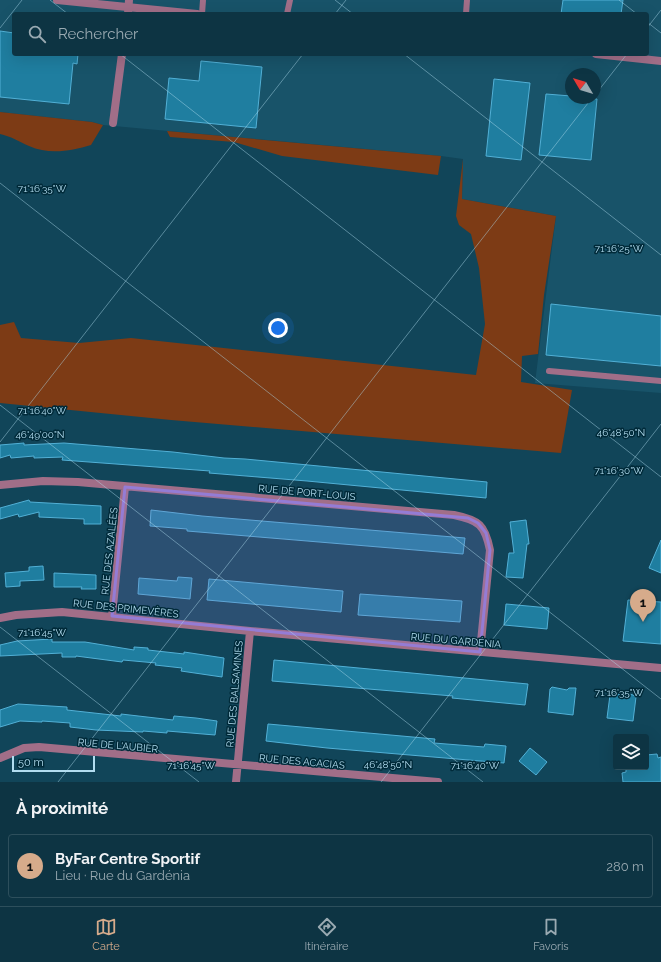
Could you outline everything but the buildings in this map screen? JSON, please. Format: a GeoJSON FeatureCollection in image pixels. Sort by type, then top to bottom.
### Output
{"type":"FeatureCollection","features":[{"type":"Feature","properties":{"kind":"street"},"geometry":{"type":"LineString","coordinates":[[57,0],[177,12]]}},
{"type":"Feature","properties":{"kind":"street"},"geometry":{"type":"LineString","coordinates":[[113,123],[122,56]]}},
{"type":"Feature","properties":{"kind":"street"},"geometry":{"type":"LineString","coordinates":[[615,56],[661,61]]}},
{"type":"Feature","properties":{"kind":"street","name":"RUE DE PORT-LOUIS"},"geometry":{"type":"LineString","coordinates":[[0,485],[57,482],[454,515],[468,518],[478,523],[486,533],[490,550],[480,652]]}},
{"type":"Feature","properties":{"kind":"street","name":"RUE DES AZALÉES"},"geometry":{"type":"LineString","coordinates":[[112,616],[125,487]]}},
{"type":"Feature","properties":{"kind":"street","name":"RUE DES PRIMEVÈRES"},"geometry":{"type":"LineString","coordinates":[[0,618],[16,615],[62,612],[250,631]]}},
{"type":"Feature","properties":{"kind":"street","name":"RUE DU GARDÉNIA"},"geometry":{"type":"LineString","coordinates":[[250,631],[661,668]]}},
{"type":"Feature","properties":{"kind":"street","name":"RUE DES BALSAMINES"},"geometry":{"type":"LineString","coordinates":[[236,782],[250,631]]}},
{"type":"Feature","properties":{"kind":"street","name":"RUE DE L'AUBIER"},"geometry":{"type":"LineString","coordinates":[[0,758],[24,748],[39,747],[237,766]]}},
{"type":"Feature","properties":{"kind":"street","name":"RUE DES ACACIAS"},"geometry":{"type":"LineString","coordinates":[[237,766],[438,782]]}},
{"type":"Feature","properties":{"kind":"lane"},"geometry":{"type":"LineString","coordinates":[[202,12],[204,0]]}},
{"type":"Feature","properties":{"kind":"lane"},"geometry":{"type":"LineString","coordinates":[[288,12],[290,0]]}},
{"type":"Feature","properties":{"kind":"lane"},"geometry":{"type":"LineString","coordinates":[[466,12],[467,0]]}},
{"type":"Feature","properties":{"kind":"lane"},"geometry":{"type":"LineString","coordinates":[[549,371],[661,381]]}},
{"type":"Feature","properties":{"kind":"highlighted area"},"geometry":{"type":"Polygon","coordinates":[[[125,487],[468,518],[478,523],[486,533],[490,550],[480,652],[112,616],[125,487]]]}},
{"type":"Feature","properties":{"kind":"shaded area"},"geometry":{"type":"Polygon","coordinates":[[[0,0],[661,0],[661,393],[535,383],[556,216],[462,199],[463,159],[103,125],[92,122],[0,112],[0,0]]]}},
{"type":"Feature","properties":{"kind":"shaded area"},"geometry":{"type":"Polygon","coordinates":[[[0,112],[92,122],[103,125],[91,145],[60,151],[44,150],[37,149],[0,134],[0,112]]]}},
{"type":"Feature","properties":{"kind":"shaded area"},"geometry":{"type":"Polygon","coordinates":[[[167,131],[441,156],[438,175],[282,156],[234,142],[170,137],[167,131]]]}},
{"type":"Feature","properties":{"kind":"shaded area"},"geometry":{"type":"Polygon","coordinates":[[[463,159],[462,199],[556,216],[544,295],[538,354],[522,356],[521,382],[572,390],[561,453],[171,420],[0,403],[0,325],[14,322],[21,338],[79,343],[131,338],[476,375],[485,324],[479,268],[471,234],[459,225],[456,216],[463,159]]]}},
{"type":"Feature","properties":{"kind":"place","name":"ByFar Centre Sportif"},"geometry":{"type":"Point","coordinates":[643,622]}}]}
